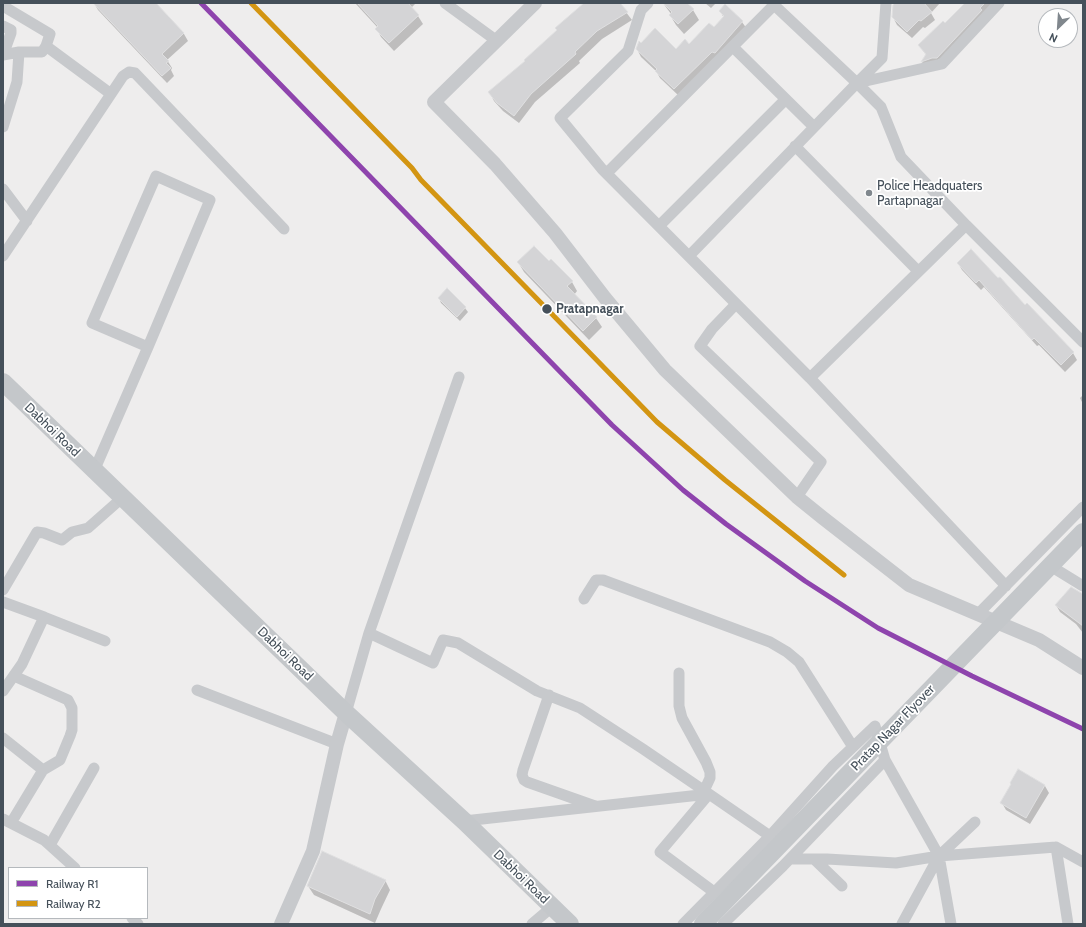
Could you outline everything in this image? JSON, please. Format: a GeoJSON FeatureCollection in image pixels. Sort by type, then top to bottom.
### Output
{"type":"FeatureCollection","features":[{"type":"Feature","properties":{"kind":"main road","name":"Dabhoi Road"},"geometry":{"type":"LineString","coordinates":[[3,382],[346,713],[464,821],[570,924]]}},
{"type":"Feature","properties":{"kind":"main road","name":"Pratap Nagar Flyover"},"geometry":{"type":"LineString","coordinates":[[703,924],[1083,532]]}},
{"type":"Feature","properties":{"kind":"street"},"geometry":{"type":"LineString","coordinates":[[445,3],[497,41]]}},
{"type":"Feature","properties":{"kind":"street"},"geometry":{"type":"LineString","coordinates":[[648,3],[641,10],[628,51],[560,118],[607,173],[810,378],[1006,586]]}},
{"type":"Feature","properties":{"kind":"street"},"geometry":{"type":"LineString","coordinates":[[689,256],[882,58],[886,3]]}},
{"type":"Feature","properties":{"kind":"street"},"geometry":{"type":"LineString","coordinates":[[857,83],[942,64],[999,3]]}},
{"type":"Feature","properties":{"kind":"street"},"geometry":{"type":"LineString","coordinates":[[533,4],[434,102],[496,164],[555,233],[605,298],[665,370],[797,496],[909,585],[1039,640],[1083,668]]}},
{"type":"Feature","properties":{"kind":"street"},"geometry":{"type":"LineString","coordinates":[[607,173],[733,47],[773,4],[881,107],[901,157],[966,225],[1083,342]]}},
{"type":"Feature","properties":{"kind":"street"},"geometry":{"type":"LineString","coordinates":[[3,6],[50,34],[46,46],[42,52],[19,52],[3,55]]}},
{"type":"Feature","properties":{"kind":"street"},"geometry":{"type":"LineString","coordinates":[[3,26],[11,30],[11,33],[3,55]]}},
{"type":"Feature","properties":{"kind":"street"},"geometry":{"type":"LineString","coordinates":[[46,46],[111,94]]}},
{"type":"Feature","properties":{"kind":"street"},"geometry":{"type":"LineString","coordinates":[[733,47],[814,127]]}},
{"type":"Feature","properties":{"kind":"street"},"geometry":{"type":"LineString","coordinates":[[3,127],[17,82],[19,52]]}},
{"type":"Feature","properties":{"kind":"street"},"geometry":{"type":"LineString","coordinates":[[3,256],[123,76],[129,72],[135,73],[284,229]]}},
{"type":"Feature","properties":{"kind":"street"},"geometry":{"type":"LineString","coordinates":[[660,226],[785,100]]}},
{"type":"Feature","properties":{"kind":"street"},"geometry":{"type":"LineString","coordinates":[[795,146],[918,272]]}},
{"type":"Feature","properties":{"kind":"street"},"geometry":{"type":"LineString","coordinates":[[94,471],[148,348],[210,200],[156,176],[92,323],[148,348]]}},
{"type":"Feature","properties":{"kind":"street"},"geometry":{"type":"LineString","coordinates":[[3,189],[26,221]]}},
{"type":"Feature","properties":{"kind":"street"},"geometry":{"type":"LineString","coordinates":[[810,378],[966,225]]}},
{"type":"Feature","properties":{"kind":"street"},"geometry":{"type":"LineString","coordinates":[[736,304],[712,329],[700,346],[821,462],[797,496]]}},
{"type":"Feature","properties":{"kind":"street"},"geometry":{"type":"LineString","coordinates":[[281,924],[313,851],[337,744],[369,633],[459,377]]}},
{"type":"Feature","properties":{"kind":"street"},"geometry":{"type":"LineString","coordinates":[[3,590],[37,532],[62,540],[72,532],[88,528],[122,498]]}},
{"type":"Feature","properties":{"kind":"street"},"geometry":{"type":"LineString","coordinates":[[978,614],[1083,507]]}},
{"type":"Feature","properties":{"kind":"street"},"geometry":{"type":"LineString","coordinates":[[1003,624],[1083,544]]}},
{"type":"Feature","properties":{"kind":"street"},"geometry":{"type":"LineString","coordinates":[[1057,570],[1083,586]]}},
{"type":"Feature","properties":{"kind":"street"},"geometry":{"type":"LineString","coordinates":[[584,599],[596,580],[603,580],[770,642],[787,652],[799,662],[853,747]]}},
{"type":"Feature","properties":{"kind":"street"},"geometry":{"type":"LineString","coordinates":[[3,602],[105,640]]}},
{"type":"Feature","properties":{"kind":"street"},"geometry":{"type":"LineString","coordinates":[[3,691],[22,664],[44,617]]}},
{"type":"Feature","properties":{"kind":"street"},"geometry":{"type":"LineString","coordinates":[[369,633],[433,663],[443,640],[458,643],[537,691],[580,708],[770,836]]}},
{"type":"Feature","properties":{"kind":"street"},"geometry":{"type":"LineString","coordinates":[[679,673],[679,710],[706,762],[710,772],[710,778],[707,793],[660,852],[714,892]]}},
{"type":"Feature","properties":{"kind":"street"},"geometry":{"type":"LineString","coordinates":[[14,676],[68,700],[72,708],[70,736],[60,760],[43,770],[7,821],[44,840],[74,867]]}},
{"type":"Feature","properties":{"kind":"street"},"geometry":{"type":"LineString","coordinates":[[197,690],[337,744]]}},
{"type":"Feature","properties":{"kind":"street"},"geometry":{"type":"LineString","coordinates":[[549,696],[523,770],[522,775],[524,780],[598,806]]}},
{"type":"Feature","properties":{"kind":"street"},"geometry":{"type":"LineString","coordinates":[[683,924],[770,836],[833,766],[875,726],[885,760],[938,856],[951,924]]}},
{"type":"Feature","properties":{"kind":"street"},"geometry":{"type":"LineString","coordinates":[[3,738],[43,770]]}},
{"type":"Feature","properties":{"kind":"street"},"geometry":{"type":"LineString","coordinates":[[723,924],[790,859],[885,760]]}},
{"type":"Feature","properties":{"kind":"street"},"geometry":{"type":"LineString","coordinates":[[50,845],[94,768]]}},
{"type":"Feature","properties":{"kind":"street"},"geometry":{"type":"LineString","coordinates":[[464,821],[707,793]]}},
{"type":"Feature","properties":{"kind":"street"},"geometry":{"type":"LineString","coordinates":[[902,924],[938,856],[975,822]]}},
{"type":"Feature","properties":{"kind":"street"},"geometry":{"type":"LineString","coordinates":[[790,859],[896,863],[938,856],[1056,847],[1083,862]]}},
{"type":"Feature","properties":{"kind":"street"},"geometry":{"type":"LineString","coordinates":[[1056,847],[1068,924]]}},
{"type":"Feature","properties":{"kind":"street"},"geometry":{"type":"LineString","coordinates":[[814,859],[842,886]]}},
{"type":"Feature","properties":{"kind":"street"},"geometry":{"type":"LineString","coordinates":[[532,924],[552,907]]}},
{"type":"Feature","properties":{"kind":"building"},"geometry":{"type":"Polygon","coordinates":[[[93,3],[156,3],[184,33],[162,54],[169,61],[166,63],[171,68],[162,76],[93,3]]]}},
{"type":"Feature","properties":{"kind":"building"},"geometry":{"type":"Polygon","coordinates":[[[357,3],[408,3],[419,15],[389,43],[375,29],[378,26],[357,3]]]}},
{"type":"Feature","properties":{"kind":"building"},"geometry":{"type":"Polygon","coordinates":[[[584,3],[620,3],[628,12],[597,31],[575,52],[576,54],[531,94],[514,116],[497,103],[488,92],[525,61],[524,60],[557,30],[555,28],[584,3]]]}},
{"type":"Feature","properties":{"kind":"building"},"geometry":{"type":"Polygon","coordinates":[[[663,3],[687,3],[694,9],[678,24],[669,15],[672,12],[663,3]]]}},
{"type":"Feature","properties":{"kind":"building"},"geometry":{"type":"Polygon","coordinates":[[[895,3],[924,3],[932,12],[921,21],[919,20],[907,32],[892,17],[893,5],[895,3]]]}},
{"type":"Feature","properties":{"kind":"building"},"geometry":{"type":"Polygon","coordinates":[[[965,3],[985,3],[980,8],[982,10],[937,58],[932,58],[921,62],[926,54],[918,45],[943,21],[945,23],[965,3]]]}},
{"type":"Feature","properties":{"kind":"building"},"geometry":{"type":"Polygon","coordinates":[[[725,4],[743,21],[715,53],[712,52],[674,89],[655,71],[657,69],[636,49],[639,41],[641,43],[655,28],[676,49],[685,39],[689,44],[709,23],[714,27],[724,16],[719,11],[725,4]]]}},
{"type":"Feature","properties":{"kind":"building","name":"Pratapnagar"},"geometry":{"type":"Polygon","coordinates":[[[534,246],[549,261],[551,259],[573,281],[567,286],[597,317],[583,331],[517,262],[534,246]]]}},
{"type":"Feature","properties":{"kind":"building"},"geometry":{"type":"Polygon","coordinates":[[[971,249],[998,278],[1000,277],[1025,305],[1027,303],[1074,352],[1061,365],[1034,338],[1032,340],[979,280],[976,283],[957,263],[971,249]]]}},
{"type":"Feature","properties":{"kind":"building"},"geometry":{"type":"Polygon","coordinates":[[[447,288],[466,307],[457,317],[438,298],[447,288]]]}},
{"type":"Feature","properties":{"kind":"building"},"geometry":{"type":"Polygon","coordinates":[[[1071,587],[1083,594],[1083,626],[1055,605],[1071,587]]]}},
{"type":"Feature","properties":{"kind":"building"},"geometry":{"type":"Polygon","coordinates":[[[1018,769],[1045,785],[1026,818],[1000,803],[1018,769]]]}},
{"type":"Feature","properties":{"kind":"building"},"geometry":{"type":"Polygon","coordinates":[[[322,851],[386,880],[375,899],[370,914],[307,886],[322,851]]]}},
{"type":"Feature","properties":{"kind":"rail line","name":"R1"},"geometry":{"type":"LineString","coordinates":[[201,3],[612,425],[683,490],[726,524],[805,581],[878,628],[972,676],[1083,729]]}},
{"type":"Feature","properties":{"kind":"rail line","name":"R2"},"geometry":{"type":"LineString","coordinates":[[251,3],[657,422],[725,480],[844,575]]}},
{"type":"Feature","properties":{"kind":"place","name":"Police Headquaters Partapnagar"},"geometry":{"type":"Point","coordinates":[869,193]}},
{"type":"Feature","properties":{"kind":"place","name":"Pratapnagar"},"geometry":{"type":"Point","coordinates":[547,309]}}]}
